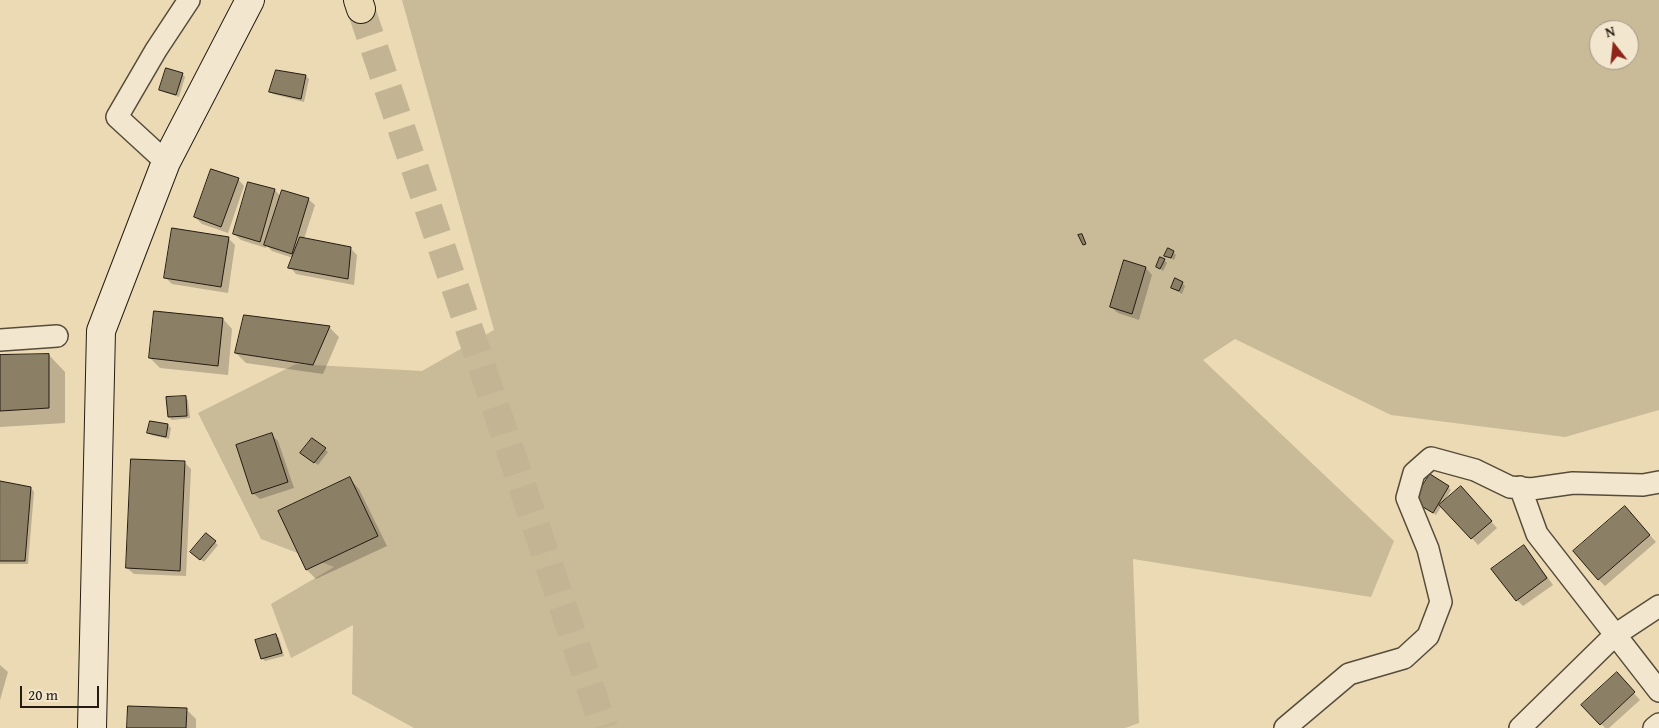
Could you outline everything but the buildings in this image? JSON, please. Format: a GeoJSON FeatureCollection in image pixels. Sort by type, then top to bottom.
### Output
{"type":"FeatureCollection","features":[{"type":"Feature","properties":{"kind":"street"},"geometry":{"type":"LineString","coordinates":[[166,162],[117,117],[156,50],[189,0]]}},
{"type":"Feature","properties":{"kind":"street"},"geometry":{"type":"LineString","coordinates":[[92,728],[101,331],[166,162],[250,0]]}},
{"type":"Feature","properties":{"kind":"street"},"geometry":{"type":"LineString","coordinates":[[0,340],[57,336]]}},
{"type":"Feature","properties":{"kind":"street"},"geometry":{"type":"LineString","coordinates":[[1285,728],[1349,674],[1404,658],[1428,636],[1441,602],[1428,549],[1407,498],[1414,473],[1432,458],[1475,470],[1510,486],[1520,488],[1531,489],[1572,483],[1643,485],[1659,482]]}},
{"type":"Feature","properties":{"kind":"street"},"geometry":{"type":"LineString","coordinates":[[1520,488],[1537,534],[1659,691]]}},
{"type":"Feature","properties":{"kind":"street"},"geometry":{"type":"LineString","coordinates":[[1520,728],[1615,635],[1659,606]]}},
{"type":"Feature","properties":{"kind":"street"},"geometry":{"type":"LineString","coordinates":[[1654,728],[1659,724]]}},
{"type":"Feature","properties":{"kind":"shaded area"},"geometry":{"type":"Polygon","coordinates":[[[402,0],[1659,0],[1659,410],[1565,437],[1391,415],[1235,339],[1203,360],[1394,541],[1371,597],[1133,559],[1139,723],[1125,728],[414,728],[352,694],[353,625],[291,658],[271,604],[334,567],[261,539],[198,413],[296,364],[422,371],[494,330],[402,0]]]}},
{"type":"Feature","properties":{"kind":"tunnel"},"geometry":{"type":"LineString","coordinates":[[361,9],[604,728]]}}]}
